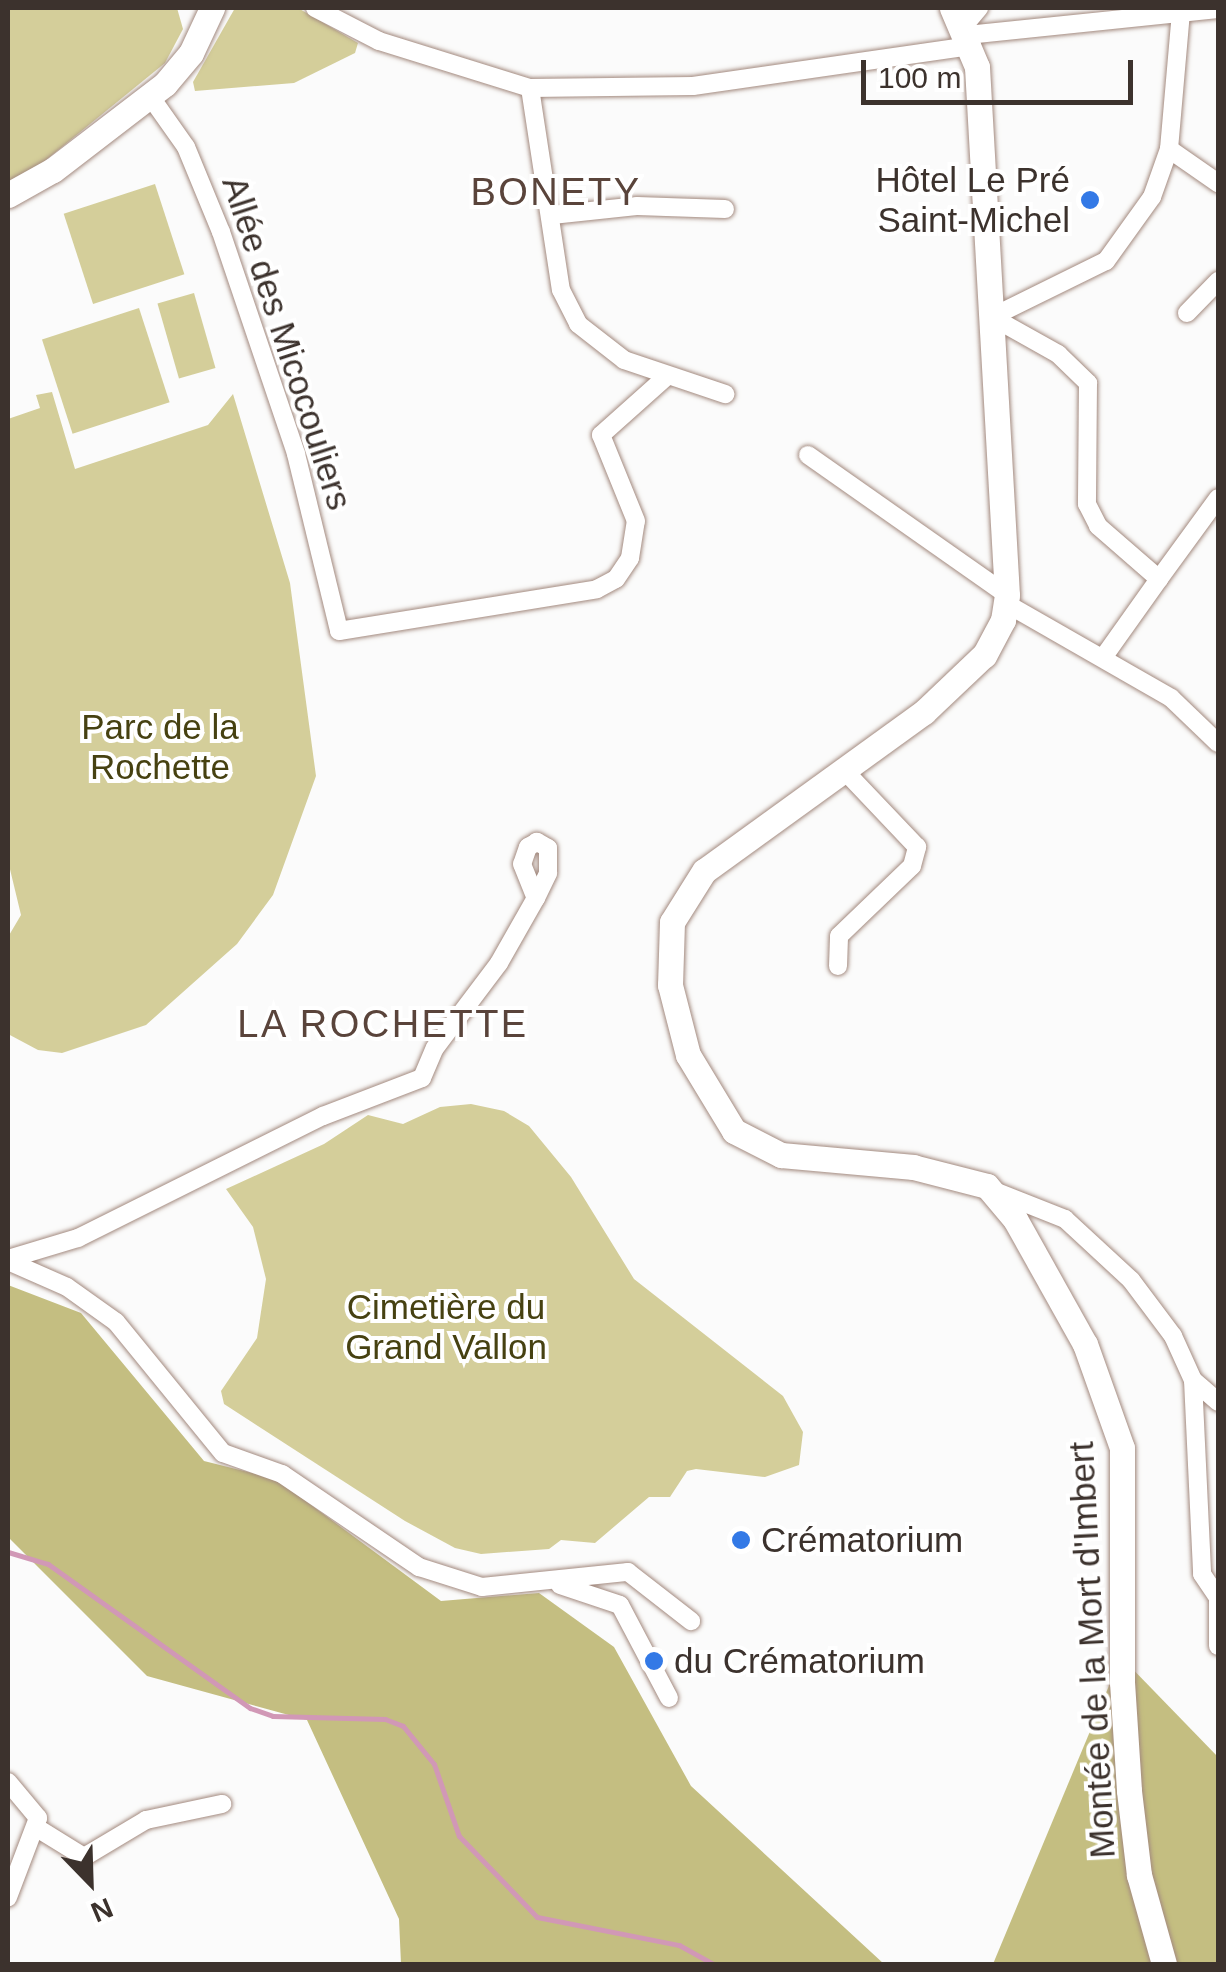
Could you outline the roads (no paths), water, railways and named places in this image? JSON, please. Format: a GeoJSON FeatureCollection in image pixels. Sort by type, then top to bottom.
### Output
{"type":"FeatureCollection","features":[{"type":"Feature","properties":{"kind":"street"},"geometry":{"type":"LineString","coordinates":[[8,194],[53,170],[150,96],[189,56],[212,8]]}},
{"type":"Feature","properties":{"kind":"street"},"geometry":{"type":"LineString","coordinates":[[315,8],[379,40],[530,88],[693,86],[967,24],[1218,10]]}},
{"type":"Feature","properties":{"kind":"street"},"geometry":{"type":"LineString","coordinates":[[992,317],[1070,284],[1118,250],[1157,188],[1169,150],[1181,12]]}},
{"type":"Feature","properties":{"kind":"street"},"geometry":{"type":"LineString","coordinates":[[967,24],[992,317],[1007,600],[999,631],[975,665],[844,770],[704,871],[682,898],[668,957],[678,1028],[710,1099],[751,1143],[781,1155],[955,1175],[1055,1211],[1130,1280],[1173,1336],[1193,1380],[1202,1574],[1218,1598],[1218,1646]]}},
{"type":"Feature","properties":{"kind":"street"},"geometry":{"type":"LineString","coordinates":[[530,88],[561,290],[578,324],[606,351],[726,394]]}},
{"type":"Feature","properties":{"kind":"street","name":"Allée des Micocouliers"},"geometry":{"type":"LineString","coordinates":[[150,96],[186,147],[220,232],[300,466],[340,631],[598,589],[616,579],[630,558],[636,521],[602,435],[667,376]]}},
{"type":"Feature","properties":{"kind":"street"},"geometry":{"type":"LineString","coordinates":[[1169,150],[1216,176]]}},
{"type":"Feature","properties":{"kind":"street"},"geometry":{"type":"LineString","coordinates":[[552,215],[637,206],[725,209]]}},
{"type":"Feature","properties":{"kind":"street"},"geometry":{"type":"LineString","coordinates":[[1187,313],[1218,281]]}},
{"type":"Feature","properties":{"kind":"street"},"geometry":{"type":"LineString","coordinates":[[1018,308],[1023,330]]}},
{"type":"Feature","properties":{"kind":"street"},"geometry":{"type":"LineString","coordinates":[[992,317],[1023,330],[1088,383],[1086,504],[1098,526],[1158,580]]}},
{"type":"Feature","properties":{"kind":"street"},"geometry":{"type":"LineString","coordinates":[[808,454],[1007,600],[1105,655],[1180,704],[1218,743]]}},
{"type":"Feature","properties":{"kind":"street"},"geometry":{"type":"LineString","coordinates":[[1105,655],[1218,498]]}},
{"type":"Feature","properties":{"kind":"street"},"geometry":{"type":"LineString","coordinates":[[838,966],[839,936],[912,866],[917,848],[844,770]]}},
{"type":"Feature","properties":{"kind":"street"},"geometry":{"type":"LineString","coordinates":[[8,1260],[78,1238],[322,1116],[422,1078],[536,898]]}},
{"type":"Feature","properties":{"kind":"street","name":"Montée de la Mort d'Imbert"},"geometry":{"type":"LineString","coordinates":[[992,1190],[1084,1344],[1122,1448],[1129,1791],[1139,1875],[1164,1964]]}},
{"type":"Feature","properties":{"kind":"street"},"geometry":{"type":"LineString","coordinates":[[8,1260],[67,1287],[116,1322],[228,1456],[282,1474],[441,1577],[482,1587],[634,1573],[691,1621]]}},
{"type":"Feature","properties":{"kind":"street"},"geometry":{"type":"LineString","coordinates":[[1193,1380],[1218,1402]]}},
{"type":"Feature","properties":{"kind":"street"},"geometry":{"type":"LineString","coordinates":[[550,1582],[620,1605],[670,1698]]}},
{"type":"Feature","properties":{"kind":"street"},"geometry":{"type":"LineString","coordinates":[[8,1782],[36,1809],[37,1828],[8,1897]]}},
{"type":"Feature","properties":{"kind":"street"},"geometry":{"type":"LineString","coordinates":[[37,1828],[84,1857],[146,1820],[222,1804]]}},
{"type":"Feature","properties":{"kind":"waterway"},"geometry":{"type":"LineString","coordinates":[[8,1552],[48,1564],[250,1708],[273,1716],[385,1719],[403,1726],[434,1764],[459,1836],[537,1917],[679,1945],[713,1964]]}},
{"type":"Feature","properties":{"kind":"place","name":"Hôtel Le Pré Saint-Michel"},"geometry":{"type":"Point","coordinates":[1090,200]}},
{"type":"Feature","properties":{"kind":"place","name":"Crématorium"},"geometry":{"type":"Point","coordinates":[741,1540]}},
{"type":"Feature","properties":{"kind":"place","name":"du Crématorium"},"geometry":{"type":"Point","coordinates":[654,1661]}},
{"type":"Feature","properties":{"kind":"district","name":"BONETY"},"geometry":{"type":"Point","coordinates":[556,193]}},
{"type":"Feature","properties":{"kind":"district","name":"LA ROCHETTE"},"geometry":{"type":"Point","coordinates":[383,1025]}},
{"type":"Feature","properties":{"kind":"park label","name":"Parc de la Rochette"},"geometry":{"type":"Point","coordinates":[160,747]}},
{"type":"Feature","properties":{"kind":"park label","name":"Cimetière du Grand Vallon"},"geometry":{"type":"Point","coordinates":[446,1327]}}]}
